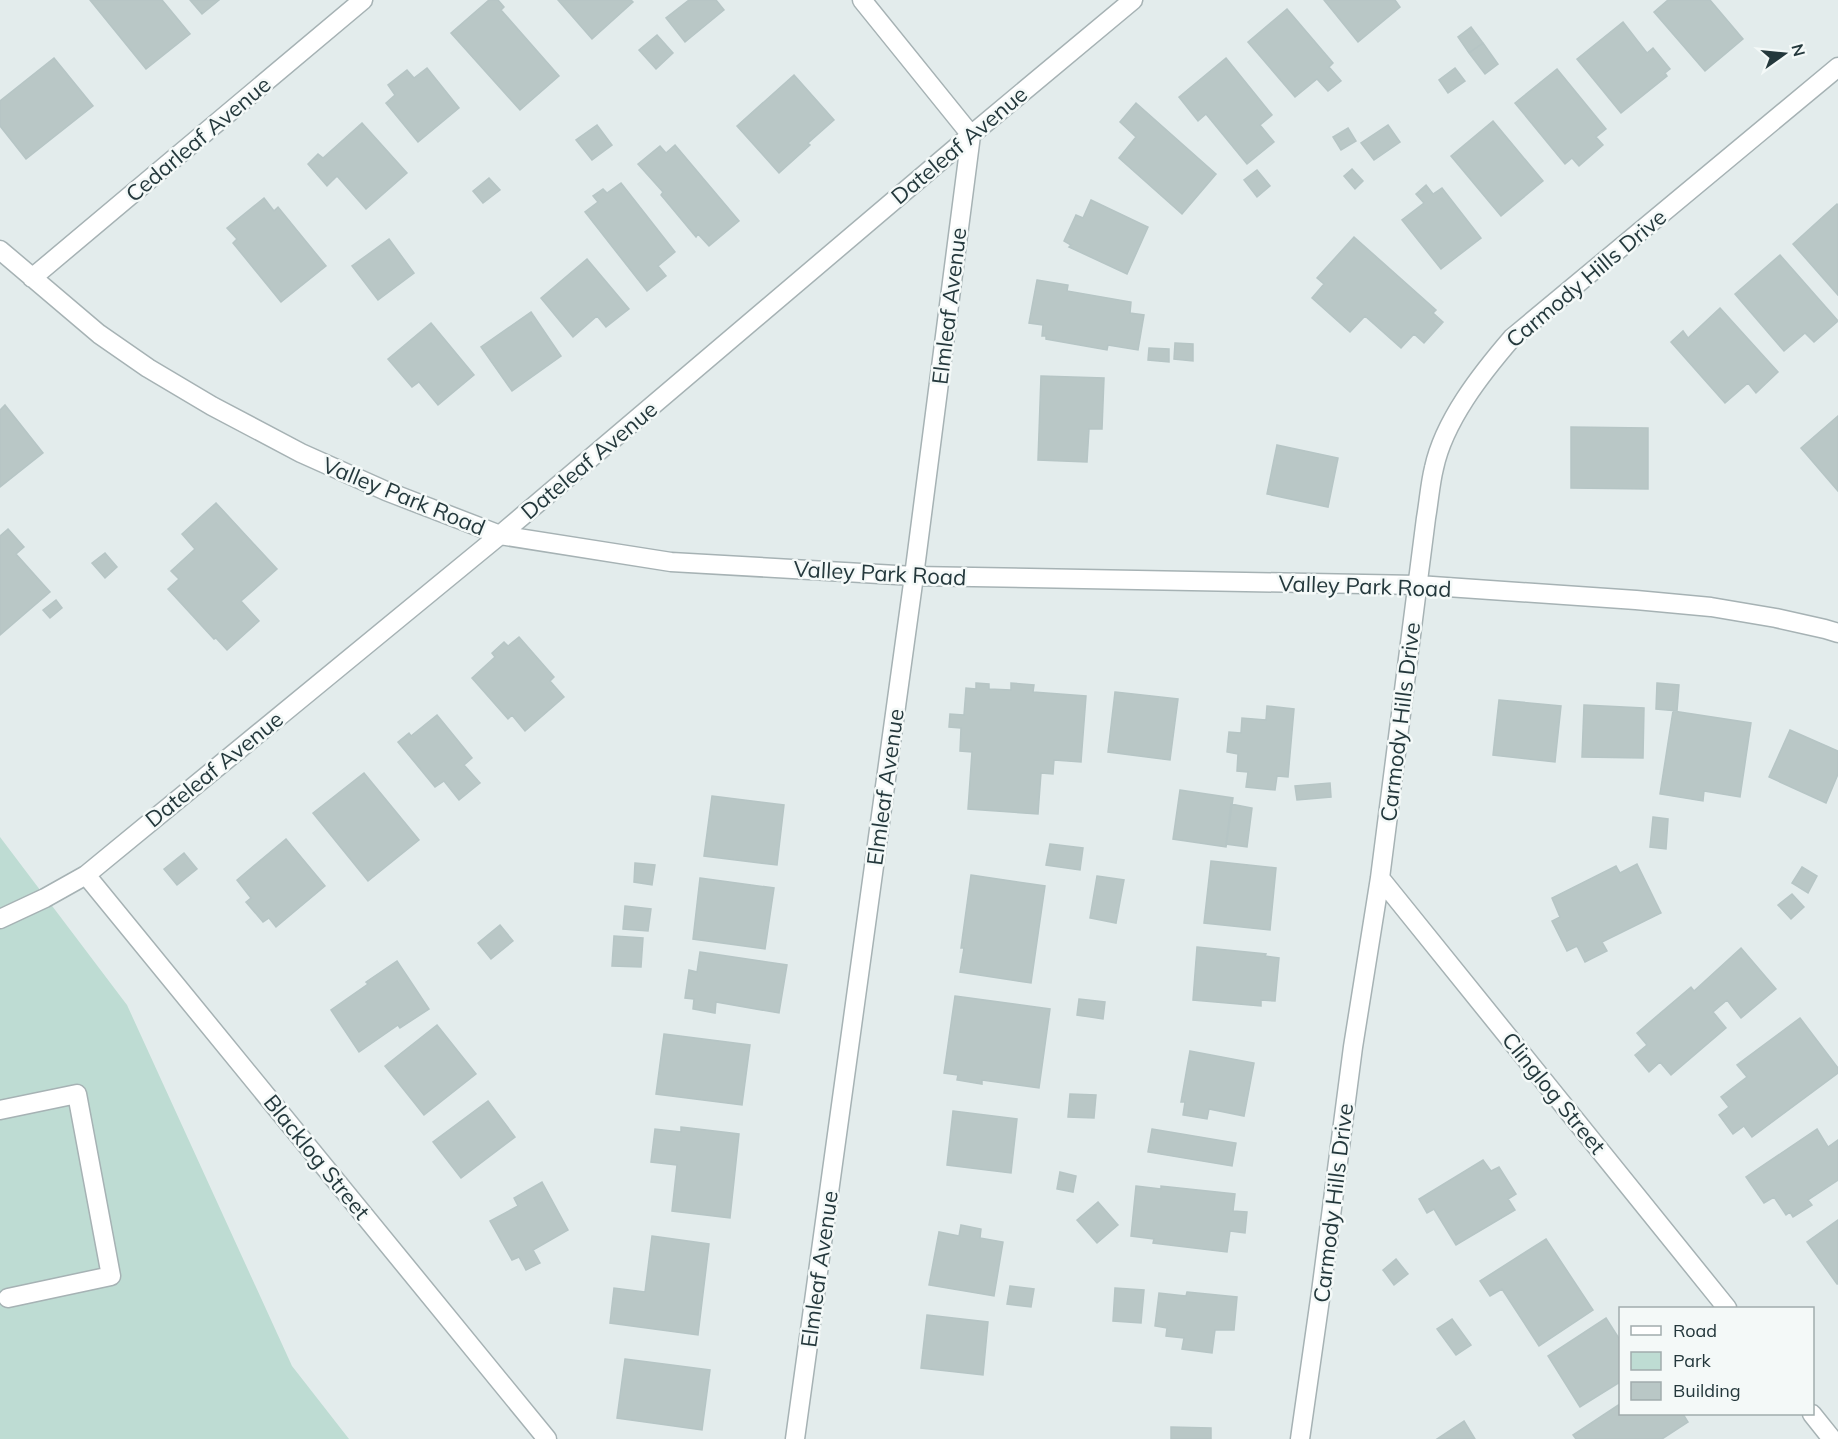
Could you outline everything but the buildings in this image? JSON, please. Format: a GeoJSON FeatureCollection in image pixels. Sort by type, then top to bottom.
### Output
{"type":"FeatureCollection","features":[{"type":"Feature","properties":{"kind":"street","name":"Cedarleaf Avenue"},"geometry":{"type":"LineString","coordinates":[[32,278],[363,0]]}},
{"type":"Feature","properties":{"kind":"street"},"geometry":{"type":"LineString","coordinates":[[862,0],[971,135]]}},
{"type":"Feature","properties":{"kind":"street","name":"Dateleaf Avenue"},"geometry":{"type":"LineString","coordinates":[[0,919],[45,898],[86,875],[500,535],[971,135],[1134,0]]}},
{"type":"Feature","properties":{"kind":"street","name":"Carmody Hills Drive"},"geometry":{"type":"LineString","coordinates":[[1300,1439],[1353,1047],[1380,878],[1434,467],[1445,434],[1483,372],[1512,338],[1838,67]]}},
{"type":"Feature","properties":{"kind":"street","name":"Elmleaf Avenue"},"geometry":{"type":"LineString","coordinates":[[795,1439],[914,576],[971,135]]}},
{"type":"Feature","properties":{"kind":"street","name":"Valley Park Road"},"geometry":{"type":"LineString","coordinates":[[0,250],[99,334],[148,368],[212,406],[301,453],[386,491],[500,535],[671,562],[914,576],[1418,585],[1712,607],[1776,618],[1838,633]]}},
{"type":"Feature","properties":{"kind":"street","name":"Blacklog Street"},"geometry":{"type":"LineString","coordinates":[[86,875],[547,1439]]}},
{"type":"Feature","properties":{"kind":"street","name":"Clinglog Street"},"geometry":{"type":"LineString","coordinates":[[1380,878],[1726,1307]]}},
{"type":"Feature","properties":{"kind":"street"},"geometry":{"type":"LineString","coordinates":[[0,1110],[77,1094],[111,1275],[8,1298]]}},
{"type":"Feature","properties":{"kind":"street"},"geometry":{"type":"LineString","coordinates":[[1814,1415],[1832,1439]]}},
{"type":"Feature","properties":{"kind":"green space"},"geometry":{"type":"Polygon","coordinates":[[[0,837],[127,1005],[292,1366],[349,1439],[0,1439],[0,837]]]}}]}
